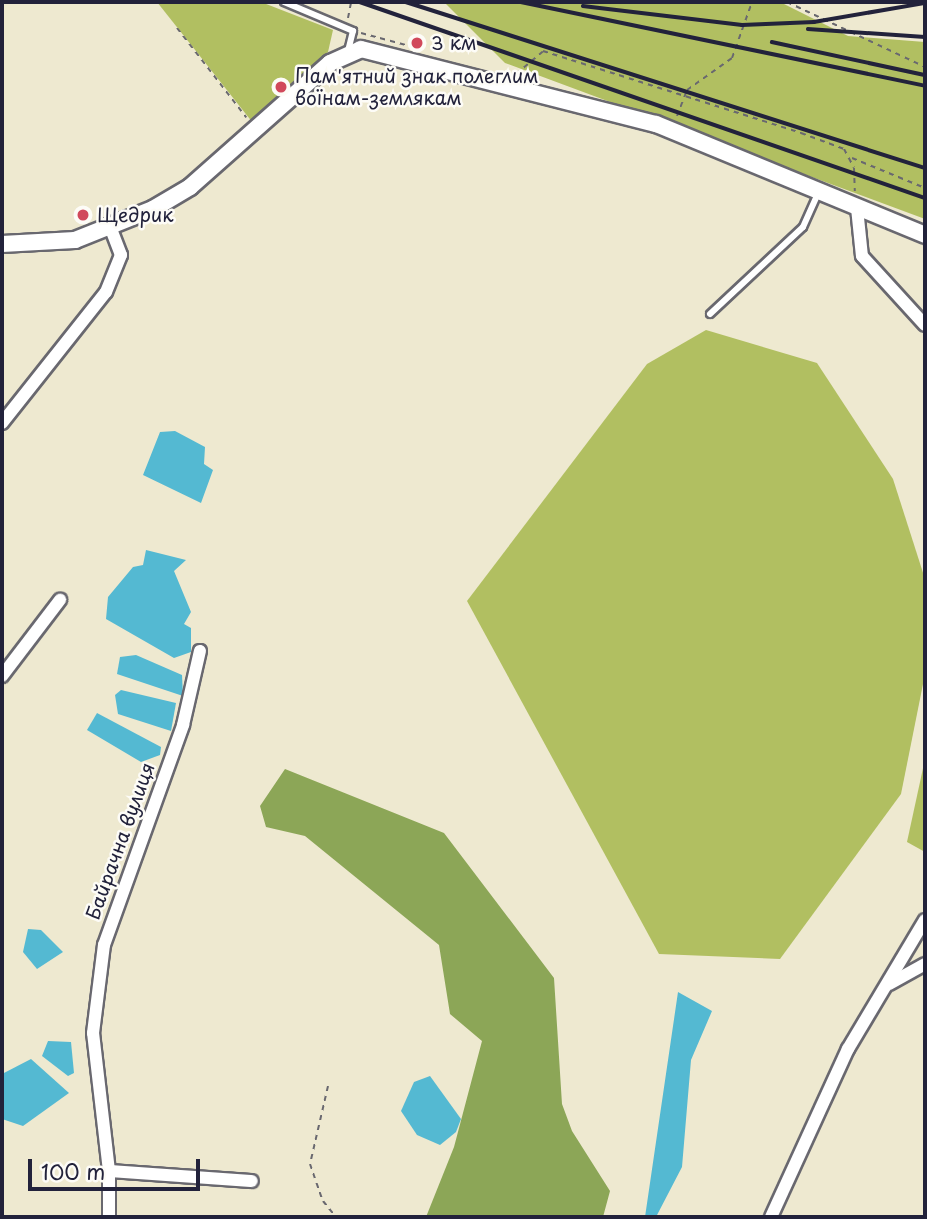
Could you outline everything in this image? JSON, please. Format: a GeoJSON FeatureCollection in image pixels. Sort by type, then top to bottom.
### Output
{"type":"FeatureCollection","features":[{"type":"Feature","properties":{"kind":"street"},"geometry":{"type":"LineString","coordinates":[[2,244],[40,246],[111,229],[190,187],[348,51],[393,53],[656,124],[925,235]]}},
{"type":"Feature","properties":{"kind":"street"},"geometry":{"type":"LineString","coordinates":[[857,208],[862,256],[925,325]]}},
{"type":"Feature","properties":{"kind":"street"},"geometry":{"type":"LineString","coordinates":[[2,423],[106,292],[121,254],[111,229]]}},
{"type":"Feature","properties":{"kind":"street"},"geometry":{"type":"LineString","coordinates":[[2,676],[60,600]]}},
{"type":"Feature","properties":{"kind":"street","name":"Байрачна вулиця"},"geometry":{"type":"LineString","coordinates":[[110,1217],[109,1171],[93,1033],[104,945],[183,725],[200,651]]}},
{"type":"Feature","properties":{"kind":"street"},"geometry":{"type":"LineString","coordinates":[[771,1217],[848,1049],[925,920]]}},
{"type":"Feature","properties":{"kind":"street"},"geometry":{"type":"LineString","coordinates":[[887,985],[925,964]]}},
{"type":"Feature","properties":{"kind":"street"},"geometry":{"type":"LineString","coordinates":[[109,1171],[252,1181]]}},
{"type":"Feature","properties":{"kind":"lane"},"geometry":{"type":"LineString","coordinates":[[284,2],[353,31],[348,51]]}},
{"type":"Feature","properties":{"kind":"lane"},"geometry":{"type":"LineString","coordinates":[[710,314],[803,227],[818,193]]}},
{"type":"Feature","properties":{"kind":"path"},"geometry":{"type":"LineString","coordinates":[[350,6],[351,2]]}},
{"type":"Feature","properties":{"kind":"path"},"geometry":{"type":"LineString","coordinates":[[676,121],[685,95],[732,58],[752,2]]}},
{"type":"Feature","properties":{"kind":"path"},"geometry":{"type":"LineString","coordinates":[[787,2],[925,67]]}},
{"type":"Feature","properties":{"kind":"path"},"geometry":{"type":"LineString","coordinates":[[177,28],[257,132]]}},
{"type":"Feature","properties":{"kind":"path"},"geometry":{"type":"LineString","coordinates":[[353,31],[427,51]]}},
{"type":"Feature","properties":{"kind":"path"},"geometry":{"type":"LineString","coordinates":[[507,74],[523,70],[543,51],[801,133],[925,188]]}},
{"type":"Feature","properties":{"kind":"path"},"geometry":{"type":"LineString","coordinates":[[850,156],[857,208]]}},
{"type":"Feature","properties":{"kind":"path"},"geometry":{"type":"LineString","coordinates":[[328,1086],[310,1164],[323,1200],[337,1217]]}},
{"type":"Feature","properties":{"kind":"green space"},"geometry":{"type":"Polygon","coordinates":[[[157,2],[261,2],[333,30],[328,52],[253,123],[157,2]]]}},
{"type":"Feature","properties":{"kind":"green space"},"geometry":{"type":"Polygon","coordinates":[[[444,2],[780,2],[848,36],[925,42],[925,219],[505,63],[444,2]]]}},
{"type":"Feature","properties":{"kind":"green space"},"geometry":{"type":"Polygon","coordinates":[[[706,330],[817,363],[893,479],[925,579],[925,674],[901,794],[780,959],[659,954],[467,601],[647,364],[706,330]]]}},
{"type":"Feature","properties":{"kind":"green space"},"geometry":{"type":"Polygon","coordinates":[[[925,759],[925,852],[907,842],[925,759]]]}},
{"type":"Feature","properties":{"kind":"green space"},"geometry":{"type":"Polygon","coordinates":[[[285,769],[444,833],[554,978],[562,1104],[572,1131],[610,1191],[603,1217],[426,1217],[454,1147],[482,1041],[450,1014],[439,945],[305,836],[266,827],[260,806],[285,769]]]}},
{"type":"Feature","properties":{"kind":"water"},"geometry":{"type":"Polygon","coordinates":[[[175,431],[205,447],[204,464],[213,470],[201,503],[143,475],[160,432],[175,431]]]}},
{"type":"Feature","properties":{"kind":"water"},"geometry":{"type":"Polygon","coordinates":[[[146,550],[186,560],[174,571],[191,612],[184,624],[191,628],[191,652],[174,658],[106,619],[108,597],[133,567],[143,565],[146,550]]]}},
{"type":"Feature","properties":{"kind":"water"},"geometry":{"type":"Polygon","coordinates":[[[136,655],[182,675],[183,696],[117,674],[120,657],[136,655]]]}},
{"type":"Feature","properties":{"kind":"water"},"geometry":{"type":"Polygon","coordinates":[[[121,690],[176,703],[171,731],[118,714],[115,695],[121,690]]]}},
{"type":"Feature","properties":{"kind":"water"},"geometry":{"type":"Polygon","coordinates":[[[97,713],[161,747],[160,755],[141,762],[87,730],[97,713]]]}},
{"type":"Feature","properties":{"kind":"water"},"geometry":{"type":"Polygon","coordinates":[[[28,929],[41,930],[63,952],[37,969],[23,952],[28,929]]]}},
{"type":"Feature","properties":{"kind":"water"},"geometry":{"type":"Polygon","coordinates":[[[678,992],[712,1011],[691,1060],[682,1167],[656,1217],[645,1217],[678,992]]]}},
{"type":"Feature","properties":{"kind":"water"},"geometry":{"type":"Polygon","coordinates":[[[48,1041],[71,1042],[74,1073],[68,1076],[42,1056],[48,1041]]]}},
{"type":"Feature","properties":{"kind":"water"},"geometry":{"type":"Polygon","coordinates":[[[31,1059],[69,1093],[23,1126],[2,1119],[2,1074],[31,1059]]]}},
{"type":"Feature","properties":{"kind":"water"},"geometry":{"type":"Polygon","coordinates":[[[430,1076],[461,1119],[456,1132],[440,1145],[417,1135],[401,1111],[414,1082],[430,1076]]]}},
{"type":"Feature","properties":{"kind":"railway"},"geometry":{"type":"LineString","coordinates":[[360,2],[925,198]]}},
{"type":"Feature","properties":{"kind":"railway"},"geometry":{"type":"LineString","coordinates":[[406,2],[925,168]]}},
{"type":"Feature","properties":{"kind":"railway"},"geometry":{"type":"LineString","coordinates":[[521,2],[925,86]]}},
{"type":"Feature","properties":{"kind":"railway"},"geometry":{"type":"LineString","coordinates":[[583,6],[742,25],[814,22],[925,3]]}},
{"type":"Feature","properties":{"kind":"railway"},"geometry":{"type":"LineString","coordinates":[[808,29],[925,37]]}},
{"type":"Feature","properties":{"kind":"railway"},"geometry":{"type":"LineString","coordinates":[[772,42],[925,75]]}},
{"type":"Feature","properties":{"kind":"place","name":"3 км"},"geometry":{"type":"Point","coordinates":[417,43]}},
{"type":"Feature","properties":{"kind":"place","name":"Пам'ятний знак полеглим воїнам-землякам"},"geometry":{"type":"Point","coordinates":[281,87]}},
{"type":"Feature","properties":{"kind":"place","name":"Щедрик"},"geometry":{"type":"Point","coordinates":[83,215]}}]}
